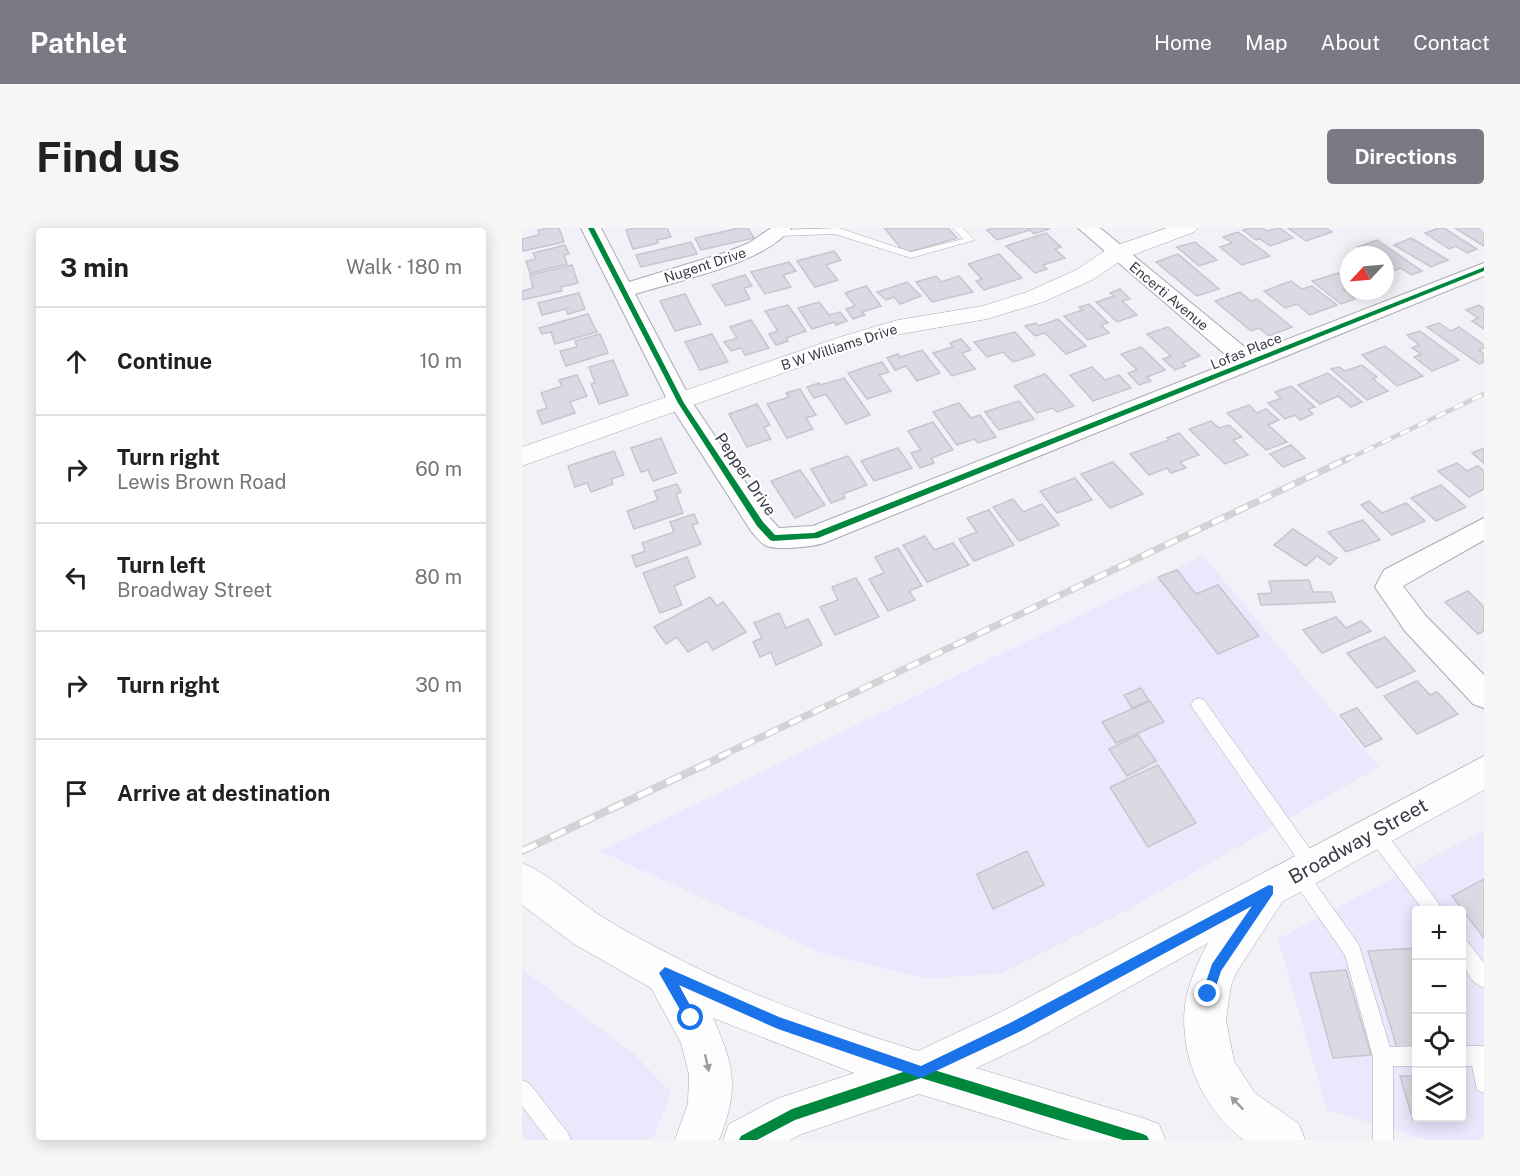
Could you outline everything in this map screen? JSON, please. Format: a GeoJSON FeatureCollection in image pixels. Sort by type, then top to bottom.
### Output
{"type":"FeatureCollection","features":[{"type":"Feature","properties":{"kind":"street","name":"Pepper Drive"},"geometry":{"type":"LineString","coordinates":[[591,228],[681,403],[760,524],[773,538],[815,536],[1018,456]]}},
{"type":"Feature","properties":{"kind":"street","name":"Encerti Avenue"},"geometry":{"type":"LineString","coordinates":[[1088,228],[1251,364]]}},
{"type":"Feature","properties":{"kind":"street","name":"B W Williams Drive"},"geometry":{"type":"LineString","coordinates":[[522,458],[849,342],[898,327],[987,312],[1035,297],[1084,274],[1118,253],[1187,228]]}},
{"type":"Feature","properties":{"kind":"street","name":"Nugent Drive"},"geometry":{"type":"LineString","coordinates":[[622,291],[730,258],[767,243],[781,230]]}},
{"type":"Feature","properties":{"kind":"street","name":"Lofas Place"},"geometry":{"type":"LineString","coordinates":[[1018,456],[1484,269]]}},
{"type":"Feature","properties":{"kind":"street"},"geometry":{"type":"LineString","coordinates":[[1484,528],[1394,577],[1389,587],[1415,623],[1484,695]]}},
{"type":"Feature","properties":{"kind":"street","name":"Broadway Street"},"geometry":{"type":"LineString","coordinates":[[745,1140],[792,1115],[921,1072],[1016,1027],[1484,772]]}},
{"type":"Feature","properties":{"kind":"street"},"geometry":{"type":"LineString","coordinates":[[1283,1140],[1237,1105],[1221,1083],[1208,1048],[1204,1020],[1208,994],[1216,968],[1293,876]]}},
{"type":"Feature","properties":{"kind":"street"},"geometry":{"type":"LineString","coordinates":[[522,882],[595,933],[665,973],[778,1023],[921,1072],[1143,1140]]}},
{"type":"Feature","properties":{"kind":"street"},"geometry":{"type":"LineString","coordinates":[[665,973],[691,1018],[709,1066],[711,1091],[706,1117],[697,1140]]}},
{"type":"Feature","properties":{"kind":"lane"},"geometry":{"type":"LineString","coordinates":[[781,230],[835,229],[911,255],[970,240],[958,228]]}},
{"type":"Feature","properties":{"kind":"lane"},"geometry":{"type":"LineString","coordinates":[[1199,705],[1293,876],[1353,951],[1383,1057],[1383,1140]]}},
{"type":"Feature","properties":{"kind":"lane"},"geometry":{"type":"LineString","coordinates":[[1374,831],[1430,906]]}},
{"type":"Feature","properties":{"kind":"lane"},"geometry":{"type":"LineString","coordinates":[[1466,955],[1484,978]]}},
{"type":"Feature","properties":{"kind":"lane"},"geometry":{"type":"LineString","coordinates":[[1383,1057],[1412,1056]]}},
{"type":"Feature","properties":{"kind":"lane"},"geometry":{"type":"LineString","coordinates":[[1475,1056],[1484,1083]]}},
{"type":"Feature","properties":{"kind":"lane"},"geometry":{"type":"LineString","coordinates":[[522,1090],[561,1140]]}},
{"type":"Feature","properties":{"kind":"shaded area"},"geometry":{"type":"Polygon","coordinates":[[[1203,555],[1379,767],[1129,909],[1002,973],[928,979],[824,954],[600,851],[1203,555]]]}},
{"type":"Feature","properties":{"kind":"shaded area"},"geometry":{"type":"Polygon","coordinates":[[[1484,830],[1484,1140],[1427,1140],[1327,1110],[1278,939],[1484,830]]]}},
{"type":"Feature","properties":{"kind":"shaded area"},"geometry":{"type":"Polygon","coordinates":[[[522,969],[634,1054],[671,1092],[654,1136],[646,1140],[522,1140],[522,969]]]}},
{"type":"Feature","properties":{"kind":"building"},"geometry":{"type":"Polygon","coordinates":[[[559,228],[564,242],[523,251],[522,239],[539,235],[538,230],[559,228]]]}},
{"type":"Feature","properties":{"kind":"building"},"geometry":{"type":"Polygon","coordinates":[[[667,228],[671,237],[657,240],[658,243],[633,249],[626,230],[667,228]]]}},
{"type":"Feature","properties":{"kind":"building"},"geometry":{"type":"Polygon","coordinates":[[[748,228],[754,238],[701,250],[695,238],[748,228]]]}},
{"type":"Feature","properties":{"kind":"building"},"geometry":{"type":"Polygon","coordinates":[[[948,228],[957,238],[905,253],[885,229],[948,228]]]}},
{"type":"Feature","properties":{"kind":"building"},"geometry":{"type":"Polygon","coordinates":[[[993,228],[1049,229],[1034,234],[1030,230],[997,240],[987,230],[993,228]]]}},
{"type":"Feature","properties":{"kind":"building"},"geometry":{"type":"Polygon","coordinates":[[[1263,228],[1266,231],[1280,228],[1293,238],[1270,246],[1260,239],[1256,240],[1243,230],[1263,228]]]}},
{"type":"Feature","properties":{"kind":"building"},"geometry":{"type":"Polygon","coordinates":[[[1288,228],[1326,228],[1332,232],[1306,241],[1288,228]]]}},
{"type":"Feature","properties":{"kind":"building"},"geometry":{"type":"Polygon","coordinates":[[[1444,228],[1477,249],[1467,253],[1456,246],[1449,249],[1425,233],[1444,228]]]}},
{"type":"Feature","properties":{"kind":"building"},"geometry":{"type":"Polygon","coordinates":[[[1455,228],[1481,228],[1484,230],[1484,246],[1455,228]]]}},
{"type":"Feature","properties":{"kind":"building"},"geometry":{"type":"Polygon","coordinates":[[[1238,232],[1270,256],[1242,265],[1220,247],[1232,243],[1223,237],[1238,232]]]}},
{"type":"Feature","properties":{"kind":"building"},"geometry":{"type":"Polygon","coordinates":[[[1046,233],[1061,247],[1055,249],[1065,258],[1043,265],[1047,269],[1035,273],[1006,246],[1046,233]]]}},
{"type":"Feature","properties":{"kind":"building"},"geometry":{"type":"Polygon","coordinates":[[[1411,238],[1448,260],[1431,267],[1394,245],[1411,238]]]}},
{"type":"Feature","properties":{"kind":"building"},"geometry":{"type":"Polygon","coordinates":[[[1377,240],[1386,246],[1361,246],[1377,240]]]}},
{"type":"Feature","properties":{"kind":"building"},"geometry":{"type":"Polygon","coordinates":[[[691,242],[697,254],[641,267],[636,255],[691,242]]]}},
{"type":"Feature","properties":{"kind":"building"},"geometry":{"type":"Polygon","coordinates":[[[1195,242],[1217,260],[1199,266],[1177,247],[1195,242]]]}},
{"type":"Feature","properties":{"kind":"building"},"geometry":{"type":"Polygon","coordinates":[[[565,245],[569,254],[564,255],[567,264],[530,273],[526,261],[536,259],[533,253],[565,245]]]}},
{"type":"Feature","properties":{"kind":"building"},"geometry":{"type":"Polygon","coordinates":[[[834,251],[841,260],[826,265],[838,280],[815,287],[797,261],[834,251]]]}},
{"type":"Feature","properties":{"kind":"building"},"geometry":{"type":"Polygon","coordinates":[[[1394,252],[1422,271],[1411,275],[1401,268],[1394,271],[1394,252]]]}},
{"type":"Feature","properties":{"kind":"building"},"geometry":{"type":"Polygon","coordinates":[[[999,254],[1022,278],[984,290],[976,281],[982,279],[968,264],[999,254]]]}},
{"type":"Feature","properties":{"kind":"building"},"geometry":{"type":"Polygon","coordinates":[[[1178,254],[1219,289],[1197,296],[1156,262],[1178,254]]]}},
{"type":"Feature","properties":{"kind":"building"},"geometry":{"type":"Polygon","coordinates":[[[789,262],[796,271],[783,275],[791,287],[765,294],[751,272],[789,262]]]}},
{"type":"Feature","properties":{"kind":"building"},"geometry":{"type":"Polygon","coordinates":[[[572,265],[578,283],[561,287],[562,291],[522,300],[522,291],[533,288],[530,275],[572,265]]]}},
{"type":"Feature","properties":{"kind":"building"},"geometry":{"type":"Polygon","coordinates":[[[1338,273],[1340,274],[1340,300],[1352,300],[1341,304],[1312,281],[1338,273]]]}},
{"type":"Feature","properties":{"kind":"building"},"geometry":{"type":"Polygon","coordinates":[[[745,275],[752,286],[744,288],[750,299],[726,306],[712,285],[745,275]]]}},
{"type":"Feature","properties":{"kind":"building"},"geometry":{"type":"Polygon","coordinates":[[[936,276],[941,282],[959,276],[973,292],[932,302],[916,282],[936,276]]]}},
{"type":"Feature","properties":{"kind":"building"},"geometry":{"type":"Polygon","coordinates":[[[1291,281],[1302,289],[1312,286],[1337,305],[1310,315],[1297,304],[1285,308],[1264,291],[1291,281]]]}},
{"type":"Feature","properties":{"kind":"building"},"geometry":{"type":"Polygon","coordinates":[[[907,282],[921,296],[900,304],[894,297],[886,300],[877,292],[907,282]]]}},
{"type":"Feature","properties":{"kind":"building"},"geometry":{"type":"Polygon","coordinates":[[[866,286],[881,306],[862,312],[865,315],[853,319],[846,309],[855,306],[845,293],[866,286]]]}},
{"type":"Feature","properties":{"kind":"building"},"geometry":{"type":"Polygon","coordinates":[[[1120,289],[1130,299],[1122,301],[1137,315],[1117,322],[1096,302],[1114,296],[1110,293],[1120,289]]]}},
{"type":"Feature","properties":{"kind":"building"},"geometry":{"type":"Polygon","coordinates":[[[1240,292],[1251,301],[1257,299],[1292,327],[1269,336],[1259,328],[1251,331],[1215,301],[1240,292]]]}},
{"type":"Feature","properties":{"kind":"building"},"geometry":{"type":"Polygon","coordinates":[[[579,293],[585,309],[568,314],[566,309],[542,315],[538,303],[579,293]]]}},
{"type":"Feature","properties":{"kind":"building"},"geometry":{"type":"Polygon","coordinates":[[[685,294],[701,324],[675,331],[660,301],[685,294]]]}},
{"type":"Feature","properties":{"kind":"building"},"geometry":{"type":"Polygon","coordinates":[[[819,302],[829,315],[840,312],[847,321],[836,325],[834,322],[812,329],[798,308],[819,302]]]}},
{"type":"Feature","properties":{"kind":"building"},"geometry":{"type":"Polygon","coordinates":[[[1089,304],[1108,323],[1101,325],[1109,333],[1088,340],[1064,316],[1083,310],[1079,307],[1089,304]]]}},
{"type":"Feature","properties":{"kind":"building"},"geometry":{"type":"Polygon","coordinates":[[[788,305],[806,331],[786,338],[788,341],[776,345],[769,334],[778,331],[765,311],[788,305]]]}},
{"type":"Feature","properties":{"kind":"building"},"geometry":{"type":"Polygon","coordinates":[[[1479,305],[1484,309],[1484,329],[1472,321],[1478,318],[1466,310],[1479,305]]]}},
{"type":"Feature","properties":{"kind":"building"},"geometry":{"type":"Polygon","coordinates":[[[588,314],[597,332],[555,344],[551,332],[542,334],[539,328],[588,314]]]}},
{"type":"Feature","properties":{"kind":"building"},"geometry":{"type":"Polygon","coordinates":[[[1058,319],[1086,346],[1066,354],[1045,333],[1035,336],[1025,326],[1036,323],[1039,326],[1058,319]]]}},
{"type":"Feature","properties":{"kind":"building"},"geometry":{"type":"Polygon","coordinates":[[[751,320],[769,348],[745,355],[741,348],[731,351],[724,342],[737,338],[730,327],[751,320]]]}},
{"type":"Feature","properties":{"kind":"building"},"geometry":{"type":"Polygon","coordinates":[[[1439,323],[1451,331],[1459,327],[1484,345],[1484,348],[1479,350],[1484,354],[1484,362],[1479,364],[1427,327],[1439,323]]]}},
{"type":"Feature","properties":{"kind":"building"},"geometry":{"type":"Polygon","coordinates":[[[1168,327],[1200,356],[1182,363],[1186,366],[1175,370],[1163,359],[1171,356],[1147,334],[1168,327]]]}},
{"type":"Feature","properties":{"kind":"building"},"geometry":{"type":"Polygon","coordinates":[[[1420,331],[1459,360],[1432,371],[1414,357],[1421,354],[1412,348],[1419,345],[1407,335],[1420,331]]]}},
{"type":"Feature","properties":{"kind":"building"},"geometry":{"type":"Polygon","coordinates":[[[1015,332],[1035,355],[1013,362],[1003,352],[987,357],[974,342],[1015,332]]]}},
{"type":"Feature","properties":{"kind":"building"},"geometry":{"type":"Polygon","coordinates":[[[600,334],[608,353],[566,366],[560,351],[577,347],[575,341],[600,334]]]}},
{"type":"Feature","properties":{"kind":"building"},"geometry":{"type":"Polygon","coordinates":[[[712,334],[728,362],[700,370],[685,342],[712,334]]]}},
{"type":"Feature","properties":{"kind":"building"},"geometry":{"type":"Polygon","coordinates":[[[961,339],[971,350],[962,353],[975,369],[952,376],[933,353],[953,347],[950,343],[961,339]]]}},
{"type":"Feature","properties":{"kind":"building"},"geometry":{"type":"Polygon","coordinates":[[[1385,346],[1423,376],[1397,386],[1362,355],[1385,346]]]}},
{"type":"Feature","properties":{"kind":"building"},"geometry":{"type":"Polygon","coordinates":[[[1141,347],[1165,370],[1147,377],[1151,381],[1139,385],[1128,373],[1137,370],[1121,354],[1141,347]]]}},
{"type":"Feature","properties":{"kind":"building"},"geometry":{"type":"Polygon","coordinates":[[[922,350],[940,373],[917,381],[906,366],[895,370],[887,358],[898,354],[900,357],[922,350]]]}},
{"type":"Feature","properties":{"kind":"building"},"geometry":{"type":"Polygon","coordinates":[[[613,360],[628,395],[599,404],[591,384],[595,383],[589,367],[613,360]]]}},
{"type":"Feature","properties":{"kind":"building"},"geometry":{"type":"Polygon","coordinates":[[[882,362],[889,372],[879,375],[891,391],[867,399],[848,373],[882,362]]]}},
{"type":"Feature","properties":{"kind":"building"},"geometry":{"type":"Polygon","coordinates":[[[1362,365],[1377,377],[1373,379],[1388,391],[1367,400],[1331,369],[1339,367],[1345,371],[1362,365]]]}},
{"type":"Feature","properties":{"kind":"building"},"geometry":{"type":"Polygon","coordinates":[[[1092,367],[1105,380],[1119,375],[1131,388],[1093,401],[1070,375],[1092,367]]]}},
{"type":"Feature","properties":{"kind":"building"},"geometry":{"type":"Polygon","coordinates":[[[1328,373],[1362,402],[1351,407],[1338,396],[1320,404],[1298,385],[1328,373]]]}},
{"type":"Feature","properties":{"kind":"building"},"geometry":{"type":"Polygon","coordinates":[[[1045,374],[1074,406],[1057,412],[1053,408],[1037,413],[1014,386],[1045,374]]]}},
{"type":"Feature","properties":{"kind":"building"},"geometry":{"type":"Polygon","coordinates":[[[577,375],[587,396],[570,402],[575,413],[542,424],[537,411],[547,408],[541,393],[562,386],[559,380],[577,375]]]}},
{"type":"Feature","properties":{"kind":"building"},"geometry":{"type":"Polygon","coordinates":[[[844,378],[870,415],[846,424],[826,394],[814,398],[807,387],[844,378]]]}},
{"type":"Feature","properties":{"kind":"building"},"geometry":{"type":"Polygon","coordinates":[[[1291,386],[1315,407],[1308,409],[1313,414],[1300,420],[1295,415],[1285,419],[1268,403],[1281,398],[1275,392],[1291,386]]]}},
{"type":"Feature","properties":{"kind":"building"},"geometry":{"type":"Polygon","coordinates":[[[800,389],[816,415],[806,418],[813,429],[787,438],[767,404],[789,397],[786,393],[800,389]]]}},
{"type":"Feature","properties":{"kind":"building"},"geometry":{"type":"Polygon","coordinates":[[[1019,401],[1034,419],[999,430],[985,412],[1019,401]]]}},
{"type":"Feature","properties":{"kind":"building"},"geometry":{"type":"Polygon","coordinates":[[[959,403],[971,418],[980,415],[996,437],[978,443],[974,439],[957,445],[933,412],[959,403]]]}},
{"type":"Feature","properties":{"kind":"building"},"geometry":{"type":"Polygon","coordinates":[[[757,404],[770,425],[764,427],[771,439],[747,447],[729,414],[757,404]]]}},
{"type":"Feature","properties":{"kind":"building"},"geometry":{"type":"Polygon","coordinates":[[[1249,405],[1257,413],[1266,409],[1279,420],[1268,425],[1287,442],[1266,450],[1227,413],[1249,405]]]}},
{"type":"Feature","properties":{"kind":"building"},"geometry":{"type":"Polygon","coordinates":[[[1211,421],[1219,428],[1229,425],[1242,437],[1233,440],[1248,455],[1225,464],[1189,429],[1211,421]]]}},
{"type":"Feature","properties":{"kind":"building"},"geometry":{"type":"Polygon","coordinates":[[[933,422],[953,450],[931,458],[934,463],[920,468],[911,453],[921,450],[908,431],[933,422]]]}},
{"type":"Feature","properties":{"kind":"building"},"geometry":{"type":"Polygon","coordinates":[[[1179,433],[1199,455],[1180,462],[1186,468],[1171,473],[1167,468],[1149,475],[1130,454],[1169,440],[1167,438],[1179,433]]]}},
{"type":"Feature","properties":{"kind":"building"},"geometry":{"type":"Polygon","coordinates":[[[661,438],[676,473],[653,481],[648,470],[641,472],[631,448],[661,438]]]}},
{"type":"Feature","properties":{"kind":"building"},"geometry":{"type":"Polygon","coordinates":[[[1291,445],[1305,458],[1283,467],[1270,454],[1291,445]]]}},
{"type":"Feature","properties":{"kind":"building"},"geometry":{"type":"Polygon","coordinates":[[[898,448],[912,468],[874,481],[861,461],[898,448]]]}},
{"type":"Feature","properties":{"kind":"building"},"geometry":{"type":"Polygon","coordinates":[[[1484,448],[1484,463],[1472,453],[1484,448]]]}},
{"type":"Feature","properties":{"kind":"building"},"geometry":{"type":"Polygon","coordinates":[[[614,451],[624,475],[611,479],[613,484],[591,492],[587,483],[575,487],[568,466],[614,451]]]}},
{"type":"Feature","properties":{"kind":"building"},"geometry":{"type":"Polygon","coordinates":[[[848,456],[867,485],[843,494],[845,498],[831,503],[811,469],[848,456]]]}},
{"type":"Feature","properties":{"kind":"building"},"geometry":{"type":"Polygon","coordinates":[[[1113,462],[1143,494],[1110,508],[1081,474],[1113,462]]]}},
{"type":"Feature","properties":{"kind":"building"},"geometry":{"type":"Polygon","coordinates":[[[1457,463],[1467,471],[1478,466],[1484,471],[1484,489],[1469,497],[1438,471],[1457,463]]]}},
{"type":"Feature","properties":{"kind":"building"},"geometry":{"type":"Polygon","coordinates":[[[800,470],[825,505],[795,518],[771,481],[800,470]]]}},
{"type":"Feature","properties":{"kind":"building"},"geometry":{"type":"Polygon","coordinates":[[[1075,478],[1092,500],[1057,513],[1040,491],[1075,478]]]}},
{"type":"Feature","properties":{"kind":"building"},"geometry":{"type":"Polygon","coordinates":[[[677,484],[681,492],[676,494],[683,513],[634,529],[627,511],[658,500],[654,491],[677,484]]]}},
{"type":"Feature","properties":{"kind":"building"},"geometry":{"type":"Polygon","coordinates":[[[1441,485],[1466,507],[1436,521],[1411,498],[1441,485]]]}},
{"type":"Feature","properties":{"kind":"building"},"geometry":{"type":"Polygon","coordinates":[[[1013,499],[1023,512],[1042,504],[1059,525],[1019,541],[993,507],[1013,499]]]}},
{"type":"Feature","properties":{"kind":"building"},"geometry":{"type":"Polygon","coordinates":[[[1369,501],[1382,513],[1406,503],[1425,521],[1392,535],[1361,505],[1369,501]]]}},
{"type":"Feature","properties":{"kind":"building"},"geometry":{"type":"Polygon","coordinates":[[[989,510],[1014,545],[974,561],[959,539],[977,532],[967,518],[989,510]]]}},
{"type":"Feature","properties":{"kind":"building"},"geometry":{"type":"Polygon","coordinates":[[[694,514],[698,523],[692,525],[701,544],[636,567],[632,556],[645,551],[642,543],[674,532],[670,522],[694,514]]]}},
{"type":"Feature","properties":{"kind":"building"},"geometry":{"type":"Polygon","coordinates":[[[1363,520],[1380,540],[1346,552],[1328,532],[1363,520]]]}},
{"type":"Feature","properties":{"kind":"building"},"geometry":{"type":"Polygon","coordinates":[[[1293,529],[1337,558],[1330,565],[1317,556],[1306,566],[1274,545],[1293,529]]]}},
{"type":"Feature","properties":{"kind":"building"},"geometry":{"type":"Polygon","coordinates":[[[925,536],[934,550],[953,543],[969,565],[927,582],[903,545],[925,536]]]}},
{"type":"Feature","properties":{"kind":"building"},"geometry":{"type":"Polygon","coordinates":[[[898,548],[922,586],[909,591],[915,600],[888,611],[869,579],[884,573],[875,557],[898,548]]]}},
{"type":"Feature","properties":{"kind":"building"},"geometry":{"type":"Polygon","coordinates":[[[687,557],[695,577],[674,586],[682,605],[660,613],[643,573],[687,557]]]}},
{"type":"Feature","properties":{"kind":"building"},"geometry":{"type":"Polygon","coordinates":[[[1177,570],[1196,594],[1218,585],[1259,636],[1218,654],[1158,577],[1177,570]]]}},
{"type":"Feature","properties":{"kind":"building"},"geometry":{"type":"Polygon","coordinates":[[[856,578],[879,617],[835,635],[820,607],[838,600],[832,587],[856,578]]]}},
{"type":"Feature","properties":{"kind":"building"},"geometry":{"type":"Polygon","coordinates":[[[1309,580],[1313,592],[1331,592],[1335,602],[1261,605],[1258,594],[1272,593],[1269,581],[1309,580]]]}},
{"type":"Feature","properties":{"kind":"building"},"geometry":{"type":"Polygon","coordinates":[[[1468,591],[1484,607],[1484,631],[1478,634],[1445,602],[1468,591]]]}},
{"type":"Feature","properties":{"kind":"building"},"geometry":{"type":"Polygon","coordinates":[[[710,597],[717,606],[723,602],[746,632],[713,650],[707,641],[688,652],[677,637],[666,644],[654,627],[710,597]]]}},
{"type":"Feature","properties":{"kind":"building"},"geometry":{"type":"Polygon","coordinates":[[[779,613],[786,628],[808,619],[822,645],[776,665],[771,652],[760,657],[753,642],[762,638],[754,623],[779,613]]]}},
{"type":"Feature","properties":{"kind":"building"},"geometry":{"type":"Polygon","coordinates":[[[1336,617],[1346,628],[1361,621],[1371,631],[1322,653],[1303,630],[1336,617]]]}},
{"type":"Feature","properties":{"kind":"building"},"geometry":{"type":"Polygon","coordinates":[[[1385,637],[1415,671],[1377,688],[1347,653],[1385,637]]]}},
{"type":"Feature","properties":{"kind":"building"},"geometry":{"type":"Polygon","coordinates":[[[1417,681],[1430,695],[1437,692],[1458,714],[1417,734],[1384,696],[1417,681]]]}},
{"type":"Feature","properties":{"kind":"building"},"geometry":{"type":"Polygon","coordinates":[[[1141,688],[1149,701],[1132,708],[1124,695],[1141,688]]]}},
{"type":"Feature","properties":{"kind":"building"},"geometry":{"type":"Polygon","coordinates":[[[1150,701],[1164,722],[1116,743],[1102,722],[1150,701]]]}},
{"type":"Feature","properties":{"kind":"building"},"geometry":{"type":"Polygon","coordinates":[[[1357,708],[1382,739],[1365,747],[1340,715],[1357,708]]]}},
{"type":"Feature","properties":{"kind":"building"},"geometry":{"type":"Polygon","coordinates":[[[1138,735],[1156,761],[1127,776],[1109,749],[1138,735]]]}},
{"type":"Feature","properties":{"kind":"building"},"geometry":{"type":"Polygon","coordinates":[[[1158,765],[1196,823],[1148,847],[1110,787],[1158,765]]]}},
{"type":"Feature","properties":{"kind":"building"},"geometry":{"type":"Polygon","coordinates":[[[1027,851],[1044,885],[993,909],[977,874],[1027,851]]]}},
{"type":"Feature","properties":{"kind":"building"},"geometry":{"type":"Polygon","coordinates":[[[1484,879],[1484,938],[1466,914],[1466,906],[1460,906],[1452,896],[1484,879]]]}},
{"type":"Feature","properties":{"kind":"building"},"geometry":{"type":"Polygon","coordinates":[[[1412,948],[1412,1046],[1397,1048],[1368,951],[1412,948]]]}},
{"type":"Feature","properties":{"kind":"building"},"geometry":{"type":"Polygon","coordinates":[[[1346,970],[1371,1055],[1333,1058],[1310,973],[1346,970]]]}},
{"type":"Feature","properties":{"kind":"building"},"geometry":{"type":"Polygon","coordinates":[[[1400,1076],[1412,1076],[1412,1117],[1400,1076]]]}},
{"type":"Feature","properties":{"kind":"railway"},"geometry":{"type":"LineString","coordinates":[[1346,460],[1484,394]]}},
{"type":"Feature","properties":{"kind":"railway"},"geometry":{"type":"LineString","coordinates":[[719,757],[1349,458]]}},
{"type":"Feature","properties":{"kind":"railway"},"geometry":{"type":"LineString","coordinates":[[522,851],[723,756]]}},
{"type":"Feature","properties":{"kind":"cycle path"},"geometry":{"type":"LineString","coordinates":[[591,228],[681,403],[760,524],[773,538],[815,536],[1484,269]]}},
{"type":"Feature","properties":{"kind":"cycle path"},"geometry":{"type":"LineString","coordinates":[[745,1140],[792,1115],[921,1072],[1143,1140]]}},
{"type":"Feature","properties":{"kind":"route"},"geometry":{"type":"LineString","coordinates":[[691,1018],[665,973],[778,1023],[921,1072],[1016,1027],[1269,890],[1216,968],[1208,994]]}}]}
